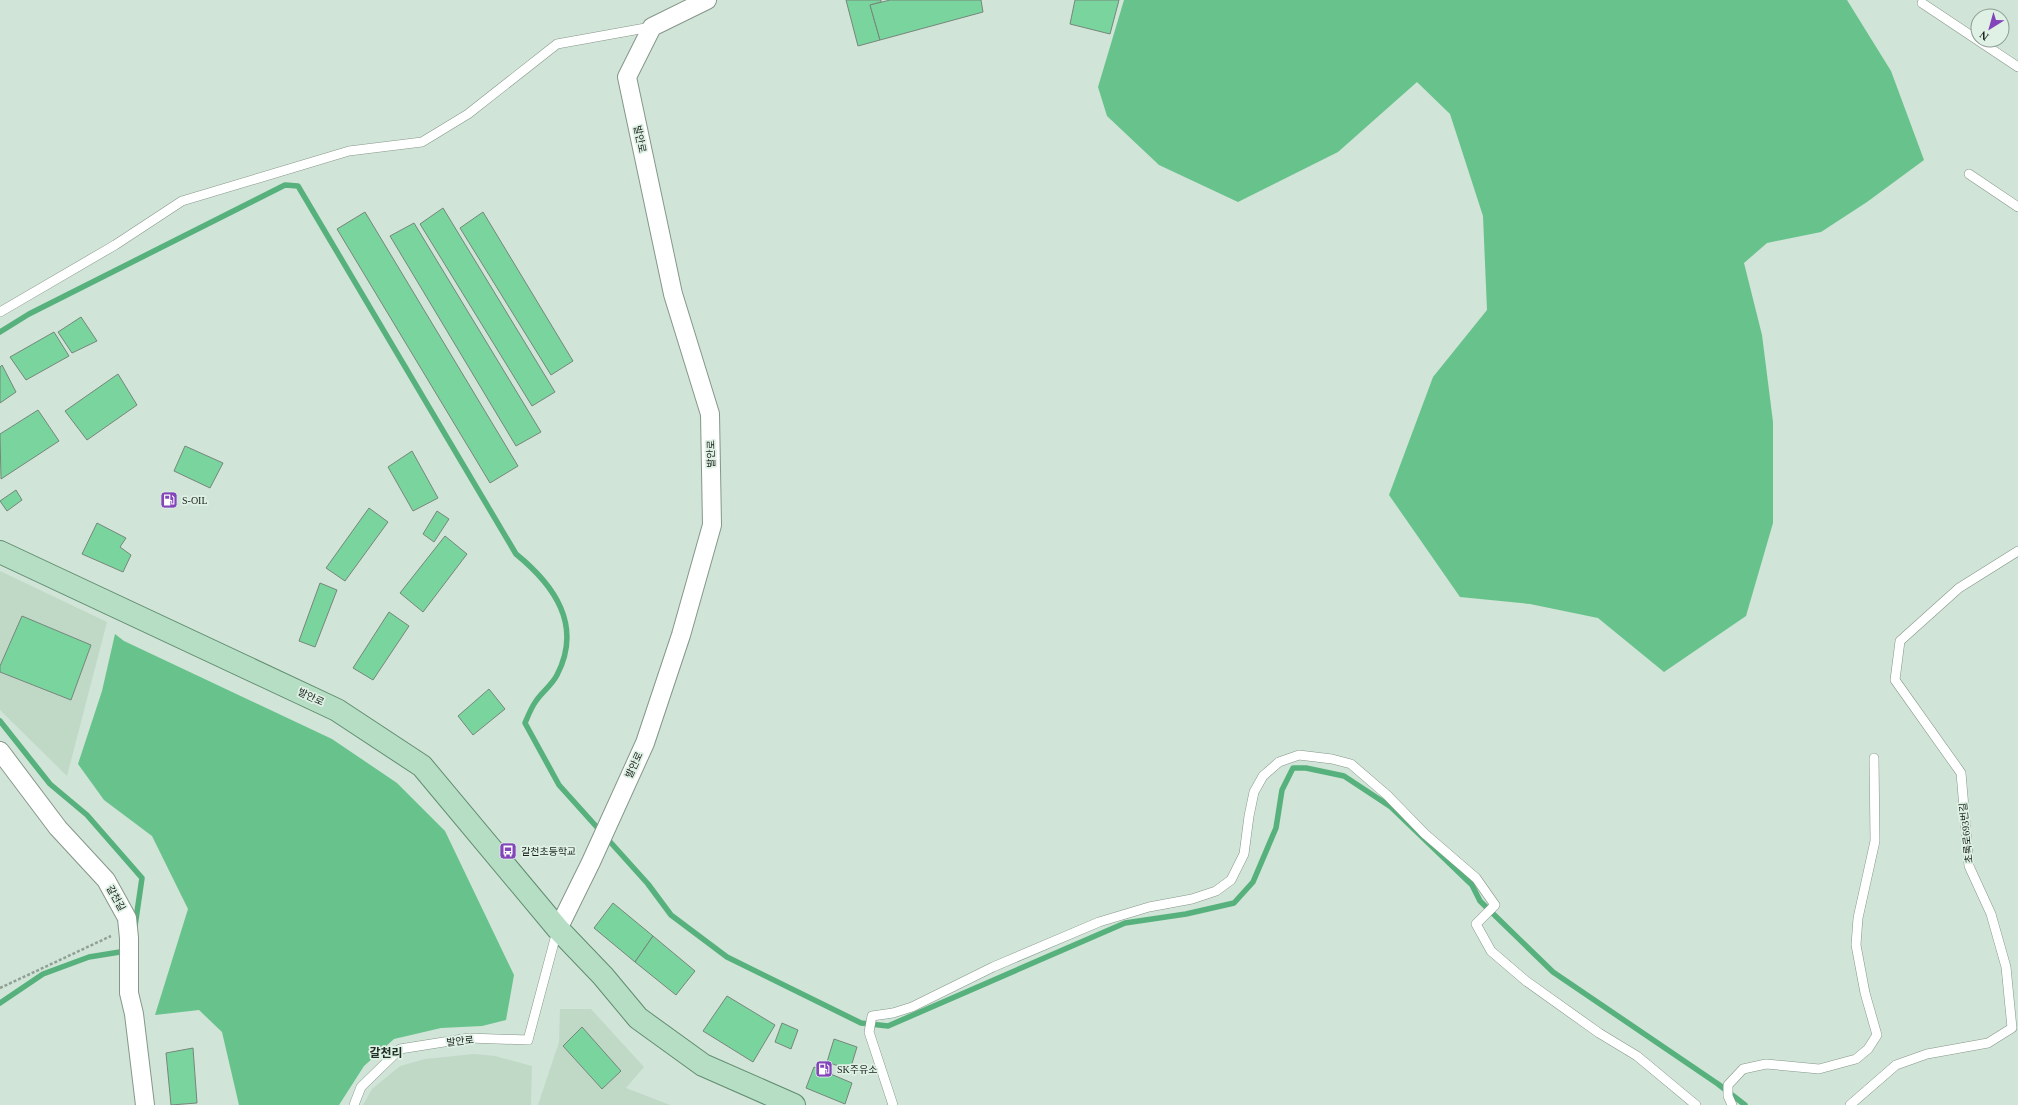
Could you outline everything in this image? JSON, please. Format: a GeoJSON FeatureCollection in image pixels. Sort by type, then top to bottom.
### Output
{"type":"FeatureCollection","features":[{"type":"Feature","properties":{"kind":"main road","name":"발안로"},"geometry":{"type":"LineString","coordinates":[[0,552],[338,710],[422,766],[558,929],[602,976],[638,1018],[703,1065],[794,1105]]}},
{"type":"Feature","properties":{"kind":"street"},"geometry":{"type":"LineString","coordinates":[[652,27],[707,0]]}},
{"type":"Feature","properties":{"kind":"street","name":"발안로"},"geometry":{"type":"LineString","coordinates":[[558,929],[591,862],[610,816],[645,743],[681,635],[712,525],[710,414],[673,294],[627,77],[652,27]]}},
{"type":"Feature","properties":{"kind":"street","name":"갈천길"},"geometry":{"type":"LineString","coordinates":[[0,751],[58,828],[106,880],[126,918],[129,933],[129,994],[134,1014],[145,1105]]}},
{"type":"Feature","properties":{"kind":"lane"},"geometry":{"type":"LineString","coordinates":[[1922,2],[2018,67]]}},
{"type":"Feature","properties":{"kind":"lane"},"geometry":{"type":"LineString","coordinates":[[0,312],[115,244],[182,201],[349,151],[422,142],[468,114],[557,44],[652,27]]}},
{"type":"Feature","properties":{"kind":"lane"},"geometry":{"type":"LineString","coordinates":[[1969,174],[2018,207]]}},
{"type":"Feature","properties":{"kind":"lane","name":"초록로693번길"},"geometry":{"type":"LineString","coordinates":[[1850,1105],[1896,1065],[1927,1054],[1988,1043],[2012,1028],[2006,967],[1991,914],[1969,866],[1961,773],[1895,680],[1900,641],[1959,588],[2018,551]]}},
{"type":"Feature","properties":{"kind":"lane"},"geometry":{"type":"LineString","coordinates":[[893,1105],[869,1032],[872,1016],[893,1013],[912,1006],[993,967],[1099,922],[1149,907],[1192,899],[1216,891],[1231,880],[1244,854],[1254,792],[1263,776],[1279,762],[1299,755],[1332,759],[1351,764],[1387,795],[1425,834],[1476,878],[1494,905],[1476,924],[1491,951],[1526,981],[1599,1033],[1637,1056],[1696,1105]]}},
{"type":"Feature","properties":{"kind":"lane"},"geometry":{"type":"LineString","coordinates":[[1732,1105],[1728,1096],[1728,1085],[1743,1069],[1766,1064],[1819,1069],[1856,1059],[1868,1049],[1877,1035],[1865,993],[1856,945],[1858,918],[1875,841],[1874,758]]}},
{"type":"Feature","properties":{"kind":"lane","name":"발안로"},"geometry":{"type":"LineString","coordinates":[[354,1105],[361,1087],[400,1049],[469,1038],[528,1040],[558,929]]}},
{"type":"Feature","properties":{"kind":"path"},"geometry":{"type":"LineString","coordinates":[[0,988],[129,933]]}},
{"type":"Feature","properties":{"kind":"shaded area"},"geometry":{"type":"Polygon","coordinates":[[[0,571],[107,622],[67,776],[0,710],[0,571]]]}},
{"type":"Feature","properties":{"kind":"shaded area"},"geometry":{"type":"Polygon","coordinates":[[[560,1009],[591,1009],[644,1067],[626,1088],[670,1105],[538,1105],[559,1042],[560,1009]]]}},
{"type":"Feature","properties":{"kind":"shaded area"},"geometry":{"type":"Polygon","coordinates":[[[474,1054],[495,1056],[532,1066],[531,1105],[363,1105],[372,1089],[400,1066],[425,1059],[474,1054]]]}},
{"type":"Feature","properties":{"kind":"green space"},"geometry":{"type":"Polygon","coordinates":[[[1124,0],[1847,0],[1891,71],[1924,160],[1867,202],[1821,232],[1767,243],[1744,263],[1762,335],[1773,422],[1773,523],[1746,616],[1664,672],[1598,618],[1530,604],[1460,597],[1389,495],[1433,377],[1487,310],[1483,216],[1450,114],[1417,82],[1338,152],[1238,202],[1159,165],[1107,116],[1098,87],[1124,0]]]}},
{"type":"Feature","properties":{"kind":"green space"},"geometry":{"type":"Polygon","coordinates":[[[115,634],[124,641],[332,739],[397,783],[445,831],[514,975],[506,1020],[482,1026],[441,1028],[394,1039],[364,1066],[339,1105],[239,1105],[222,1032],[199,1010],[155,1015],[188,909],[152,836],[104,800],[78,764],[102,691],[115,634]]]}},
{"type":"Feature","properties":{"kind":"building"},"geometry":{"type":"Polygon","coordinates":[[[846,0],[881,0],[881,2],[870,5],[880,40],[858,46],[846,0]]]}},
{"type":"Feature","properties":{"kind":"building"},"geometry":{"type":"Polygon","coordinates":[[[890,0],[981,0],[983,12],[880,40],[870,5],[890,0]]]}},
{"type":"Feature","properties":{"kind":"building"},"geometry":{"type":"Polygon","coordinates":[[[1075,0],[1119,0],[1110,34],[1070,24],[1075,0]]]}},
{"type":"Feature","properties":{"kind":"building"},"geometry":{"type":"Polygon","coordinates":[[[443,208],[555,392],[532,406],[420,224],[443,208]]]}},
{"type":"Feature","properties":{"kind":"building"},"geometry":{"type":"Polygon","coordinates":[[[365,212],[518,466],[490,483],[337,229],[365,212]]]}},
{"type":"Feature","properties":{"kind":"building"},"geometry":{"type":"Polygon","coordinates":[[[483,212],[573,361],[551,375],[460,228],[483,212]]]}},
{"type":"Feature","properties":{"kind":"building"},"geometry":{"type":"Polygon","coordinates":[[[414,223],[541,432],[516,446],[390,236],[414,223]]]}},
{"type":"Feature","properties":{"kind":"building"},"geometry":{"type":"Polygon","coordinates":[[[81,317],[97,341],[72,353],[58,332],[81,317]]]}},
{"type":"Feature","properties":{"kind":"building"},"geometry":{"type":"Polygon","coordinates":[[[54,332],[69,356],[26,380],[10,357],[54,332]]]}},
{"type":"Feature","properties":{"kind":"building"},"geometry":{"type":"Polygon","coordinates":[[[2,365],[16,392],[0,403],[0,367],[2,365]]]}},
{"type":"Feature","properties":{"kind":"building"},"geometry":{"type":"Polygon","coordinates":[[[118,374],[137,405],[87,440],[65,411],[118,374]]]}},
{"type":"Feature","properties":{"kind":"building"},"geometry":{"type":"Polygon","coordinates":[[[38,410],[59,441],[1,479],[0,434],[38,410]]]}},
{"type":"Feature","properties":{"kind":"building"},"geometry":{"type":"Polygon","coordinates":[[[185,446],[223,463],[210,488],[174,471],[185,446]]]}},
{"type":"Feature","properties":{"kind":"building"},"geometry":{"type":"Polygon","coordinates":[[[412,451],[438,498],[413,511],[388,467],[412,451]]]}},
{"type":"Feature","properties":{"kind":"building"},"geometry":{"type":"Polygon","coordinates":[[[16,490],[22,500],[7,511],[0,501],[16,490]]]}},
{"type":"Feature","properties":{"kind":"building"},"geometry":{"type":"Polygon","coordinates":[[[369,508],[388,522],[345,581],[326,568],[369,508]]]}},
{"type":"Feature","properties":{"kind":"building"},"geometry":{"type":"Polygon","coordinates":[[[437,511],[449,519],[434,542],[423,534],[437,511]]]}},
{"type":"Feature","properties":{"kind":"building"},"geometry":{"type":"Polygon","coordinates":[[[97,523],[126,538],[120,547],[131,555],[123,572],[82,554],[97,523]]]}},
{"type":"Feature","properties":{"kind":"building"},"geometry":{"type":"Polygon","coordinates":[[[445,536],[467,554],[423,612],[400,593],[445,536]]]}},
{"type":"Feature","properties":{"kind":"building"},"geometry":{"type":"Polygon","coordinates":[[[320,583],[337,590],[315,647],[299,641],[320,583]]]}},
{"type":"Feature","properties":{"kind":"building"},"geometry":{"type":"Polygon","coordinates":[[[389,612],[409,626],[373,680],[353,668],[389,612]]]}},
{"type":"Feature","properties":{"kind":"building"},"geometry":{"type":"Polygon","coordinates":[[[22,616],[91,645],[71,700],[0,672],[0,666],[22,616]]]}},
{"type":"Feature","properties":{"kind":"building"},"geometry":{"type":"Polygon","coordinates":[[[489,689],[505,709],[473,735],[458,716],[489,689]]]}},
{"type":"Feature","properties":{"kind":"building"},"geometry":{"type":"Polygon","coordinates":[[[613,903],[653,936],[635,962],[594,928],[613,903]]]}},
{"type":"Feature","properties":{"kind":"building"},"geometry":{"type":"Polygon","coordinates":[[[653,936],[695,971],[676,995],[635,962],[653,936]]]}},
{"type":"Feature","properties":{"kind":"building"},"geometry":{"type":"Polygon","coordinates":[[[727,996],[775,1025],[753,1062],[703,1031],[727,996]]]}},
{"type":"Feature","properties":{"kind":"building"},"geometry":{"type":"Polygon","coordinates":[[[782,1023],[798,1030],[791,1049],[775,1042],[782,1023]]]}},
{"type":"Feature","properties":{"kind":"building"},"geometry":{"type":"Polygon","coordinates":[[[582,1027],[621,1071],[602,1089],[563,1046],[582,1027]]]}},
{"type":"Feature","properties":{"kind":"building"},"geometry":{"type":"Polygon","coordinates":[[[834,1039],[857,1047],[850,1070],[827,1062],[834,1039]]]}},
{"type":"Feature","properties":{"kind":"building"},"geometry":{"type":"Polygon","coordinates":[[[193,1048],[197,1103],[171,1105],[166,1053],[193,1048]]]}},
{"type":"Feature","properties":{"kind":"building"},"geometry":{"type":"Polygon","coordinates":[[[814,1067],[852,1083],[845,1104],[806,1088],[814,1067]]]}},
{"type":"Feature","properties":{"kind":"waterway"},"geometry":{"type":"LineString","coordinates":[[0,332],[29,314],[285,185],[298,186],[516,554],[542,579],[553,593],[560,607],[565,623],[567,639],[564,657],[555,679],[536,701],[525,723],[559,785],[648,884],[671,915],[727,957],[861,1023],[888,1026],[1125,923],[1186,914],[1234,903],[1253,882],[1276,828],[1282,790],[1293,768],[1306,768],[1344,776],[1391,807],[1472,885],[1480,901],[1553,972],[1718,1084],[1745,1105]]}},
{"type":"Feature","properties":{"kind":"waterway"},"geometry":{"type":"LineString","coordinates":[[0,721],[50,784],[87,815],[142,878],[135,926]]}},
{"type":"Feature","properties":{"kind":"waterway"},"geometry":{"type":"LineString","coordinates":[[0,1003],[43,974],[89,957],[126,951]]}},
{"type":"Feature","properties":{"kind":"place","name":"S-OIL"},"geometry":{"type":"Point","coordinates":[169,500]}},
{"type":"Feature","properties":{"kind":"place","name":"갈천초등학교"},"geometry":{"type":"Point","coordinates":[508,851]}},
{"type":"Feature","properties":{"kind":"place","name":"SK주유소"},"geometry":{"type":"Point","coordinates":[824,1069]}},
{"type":"Feature","properties":{"kind":"district","name":"갈천리"},"geometry":{"type":"Point","coordinates":[386,1053]}}]}
